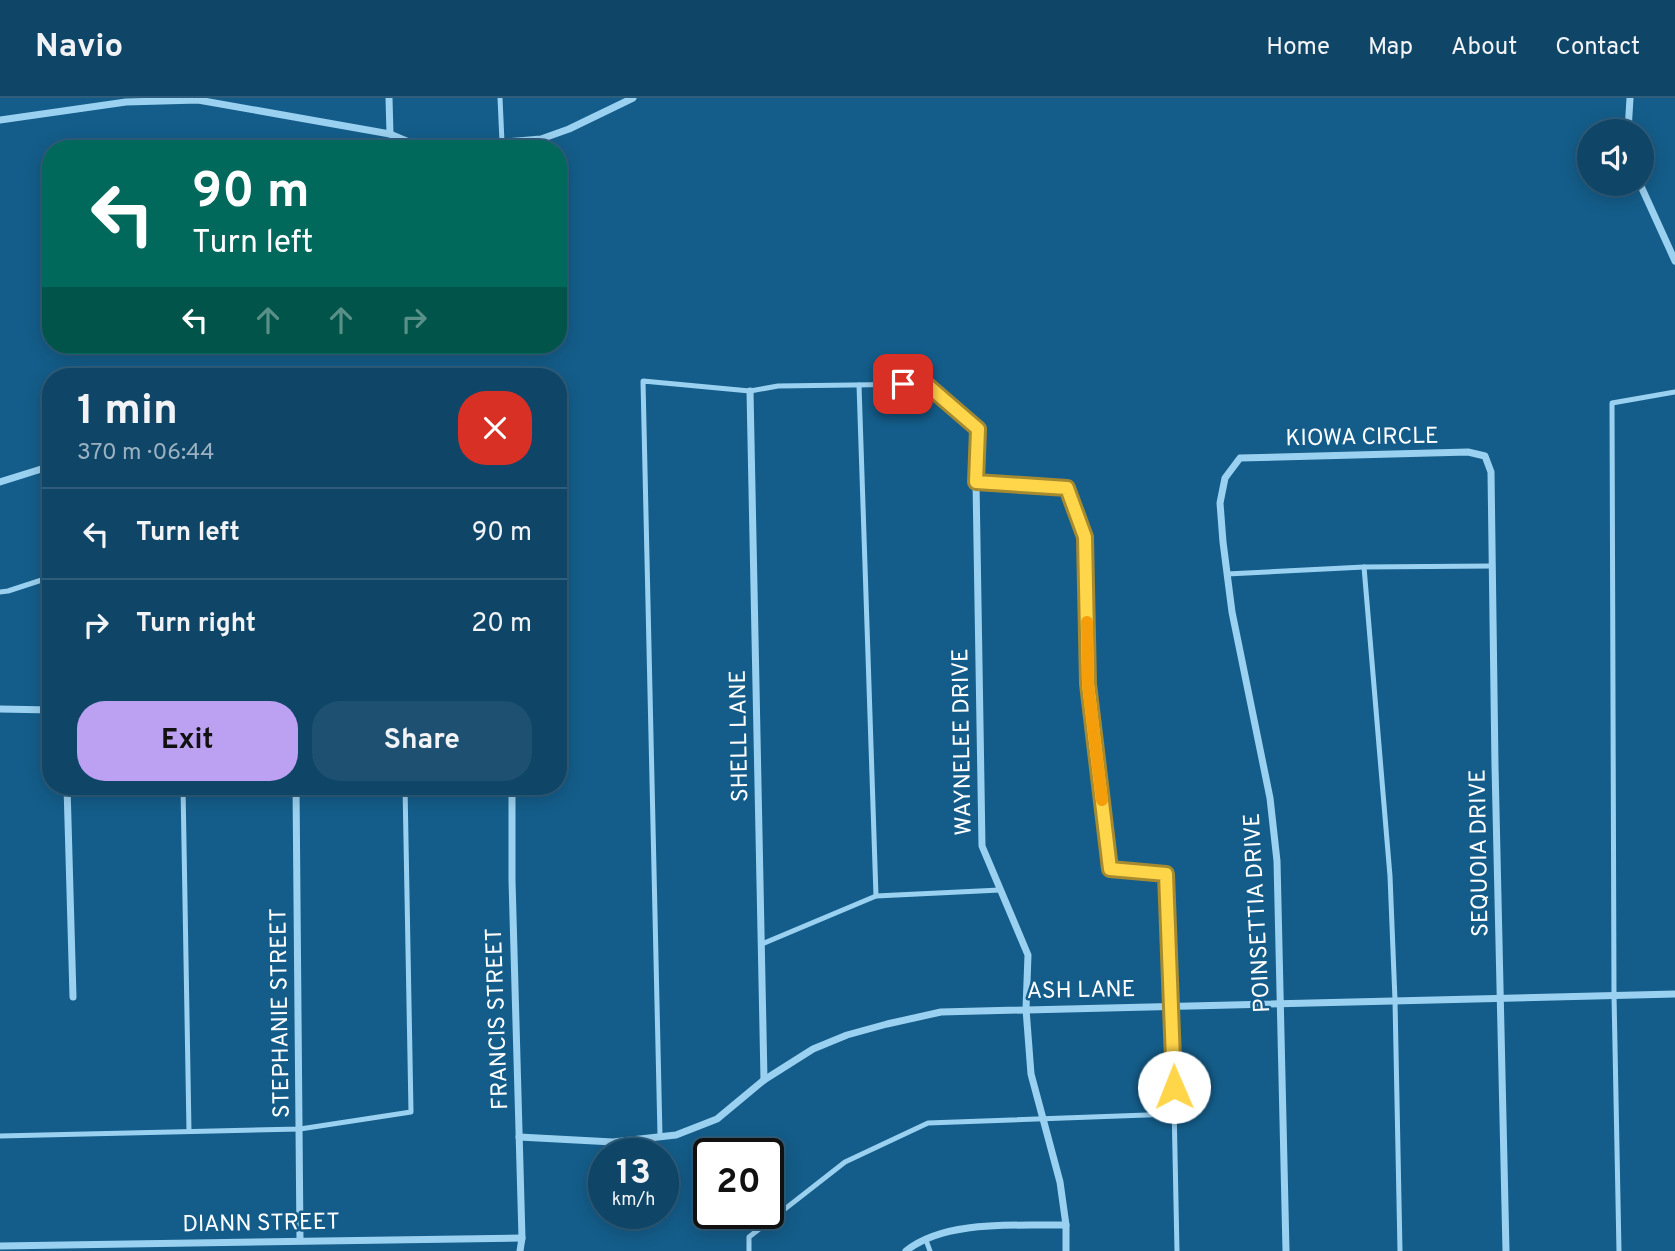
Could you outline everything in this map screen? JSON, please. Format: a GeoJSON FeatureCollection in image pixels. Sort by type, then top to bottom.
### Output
{"type":"FeatureCollection","features":[{"type":"Feature","properties":{"kind":"street"},"geometry":{"type":"LineString","coordinates":[[389,98],[390,134]]}},
{"type":"Feature","properties":{"kind":"street"},"geometry":{"type":"LineString","coordinates":[[528,140],[541,139],[569,130],[632,98]]}},
{"type":"Feature","properties":{"kind":"street"},"geometry":{"type":"LineString","coordinates":[[1629,119],[1630,98]]}},
{"type":"Feature","properties":{"kind":"street"},"geometry":{"type":"LineString","coordinates":[[0,120],[126,102],[198,100],[390,134],[404,140]]}},
{"type":"Feature","properties":{"kind":"street"},"geometry":{"type":"LineString","coordinates":[[1645,196],[1675,261]]}},
{"type":"Feature","properties":{"kind":"street","name":"SHELL LANE"},"geometry":{"type":"LineString","coordinates":[[750,391],[764,1080]]}},
{"type":"Feature","properties":{"kind":"street","name":"WAYNELEE DRIVE"},"geometry":{"type":"LineString","coordinates":[[978,429],[976,482],[982,846],[1028,955],[1026,1009],[1031,1074],[1060,1182],[1066,1225],[1066,1251]]}},
{"type":"Feature","properties":{"kind":"street","name":"KIOWA CIRCLE"},"geometry":{"type":"LineString","coordinates":[[1240,458],[1468,453],[1485,456]]}},
{"type":"Feature","properties":{"kind":"street","name":"SEQUOIA DRIVE"},"geometry":{"type":"LineString","coordinates":[[1485,456],[1491,472],[1506,1251]]}},
{"type":"Feature","properties":{"kind":"street","name":"POINSETTIA DRIVE"},"geometry":{"type":"LineString","coordinates":[[1240,458],[1225,478],[1220,503],[1232,612],[1270,798],[1277,861],[1286,1251]]}},
{"type":"Feature","properties":{"kind":"street"},"geometry":{"type":"LineString","coordinates":[[0,482],[42,469]]}},
{"type":"Feature","properties":{"kind":"street"},"geometry":{"type":"LineString","coordinates":[[0,709],[42,709]]}},
{"type":"Feature","properties":{"kind":"street"},"geometry":{"type":"LineString","coordinates":[[67,795],[73,997]]}},
{"type":"Feature","properties":{"kind":"street","name":"STEPHANIE STREET"},"geometry":{"type":"LineString","coordinates":[[296,795],[300,1240]]}},
{"type":"Feature","properties":{"kind":"street","name":"FRANCIS STREET"},"geometry":{"type":"LineString","coordinates":[[512,795],[522,1238],[520,1251]]}},
{"type":"Feature","properties":{"kind":"street","name":"ASH LANE"},"geometry":{"type":"LineString","coordinates":[[519,1137],[613,1142],[676,1135],[717,1119],[764,1080],[813,1049],[847,1035],[941,1012],[1675,994]]}},
{"type":"Feature","properties":{"kind":"street"},"geometry":{"type":"LineString","coordinates":[[906,1251],[941,1233],[974,1228],[1066,1225]]}},
{"type":"Feature","properties":{"kind":"street","name":"DIANN STREET"},"geometry":{"type":"LineString","coordinates":[[0,1245],[522,1238]]}},
{"type":"Feature","properties":{"kind":"lane"},"geometry":{"type":"LineString","coordinates":[[500,98],[502,140]]}},
{"type":"Feature","properties":{"kind":"lane"},"geometry":{"type":"LineString","coordinates":[[660,1136],[643,381],[750,391],[778,386],[926,384],[978,429]]}},
{"type":"Feature","properties":{"kind":"lane"},"geometry":{"type":"LineString","coordinates":[[859,385],[876,896]]}},
{"type":"Feature","properties":{"kind":"lane"},"geometry":{"type":"LineString","coordinates":[[1619,1251],[1614,995],[1612,402],[1675,392]]}},
{"type":"Feature","properties":{"kind":"lane"},"geometry":{"type":"LineString","coordinates":[[976,482],[1067,488],[1085,537],[1088,684],[1110,869],[1166,874],[1172,1006],[1177,1251]]}},
{"type":"Feature","properties":{"kind":"lane"},"geometry":{"type":"LineString","coordinates":[[1227,574],[1364,567],[1492,566]]}},
{"type":"Feature","properties":{"kind":"lane"},"geometry":{"type":"LineString","coordinates":[[1364,567],[1390,876],[1400,1251]]}},
{"type":"Feature","properties":{"kind":"lane"},"geometry":{"type":"LineString","coordinates":[[0,592],[42,580]]}},
{"type":"Feature","properties":{"kind":"lane"},"geometry":{"type":"LineString","coordinates":[[183,795],[189,1131]]}},
{"type":"Feature","properties":{"kind":"lane"},"geometry":{"type":"LineString","coordinates":[[0,1136],[300,1129],[411,1112],[405,795]]}},
{"type":"Feature","properties":{"kind":"lane"},"geometry":{"type":"LineString","coordinates":[[761,944],[876,896],[1000,890]]}},
{"type":"Feature","properties":{"kind":"lane"},"geometry":{"type":"LineString","coordinates":[[749,1251],[749,1237],[845,1162],[928,1123],[1174,1114]]}},
{"type":"Feature","properties":{"kind":"lane"},"geometry":{"type":"LineString","coordinates":[[926,1240],[930,1251]]}},
{"type":"Feature","properties":{"kind":"slow traffic"},"geometry":{"type":"LineString","coordinates":[[1087,622],[1088,684],[1102,800]]}},
{"type":"Feature","properties":{"kind":"route"},"geometry":{"type":"LineString","coordinates":[[903,384],[926,384],[978,429],[976,482],[1067,488],[1085,537],[1088,684],[1110,869],[1166,874],[1174,1087]]}}]}
